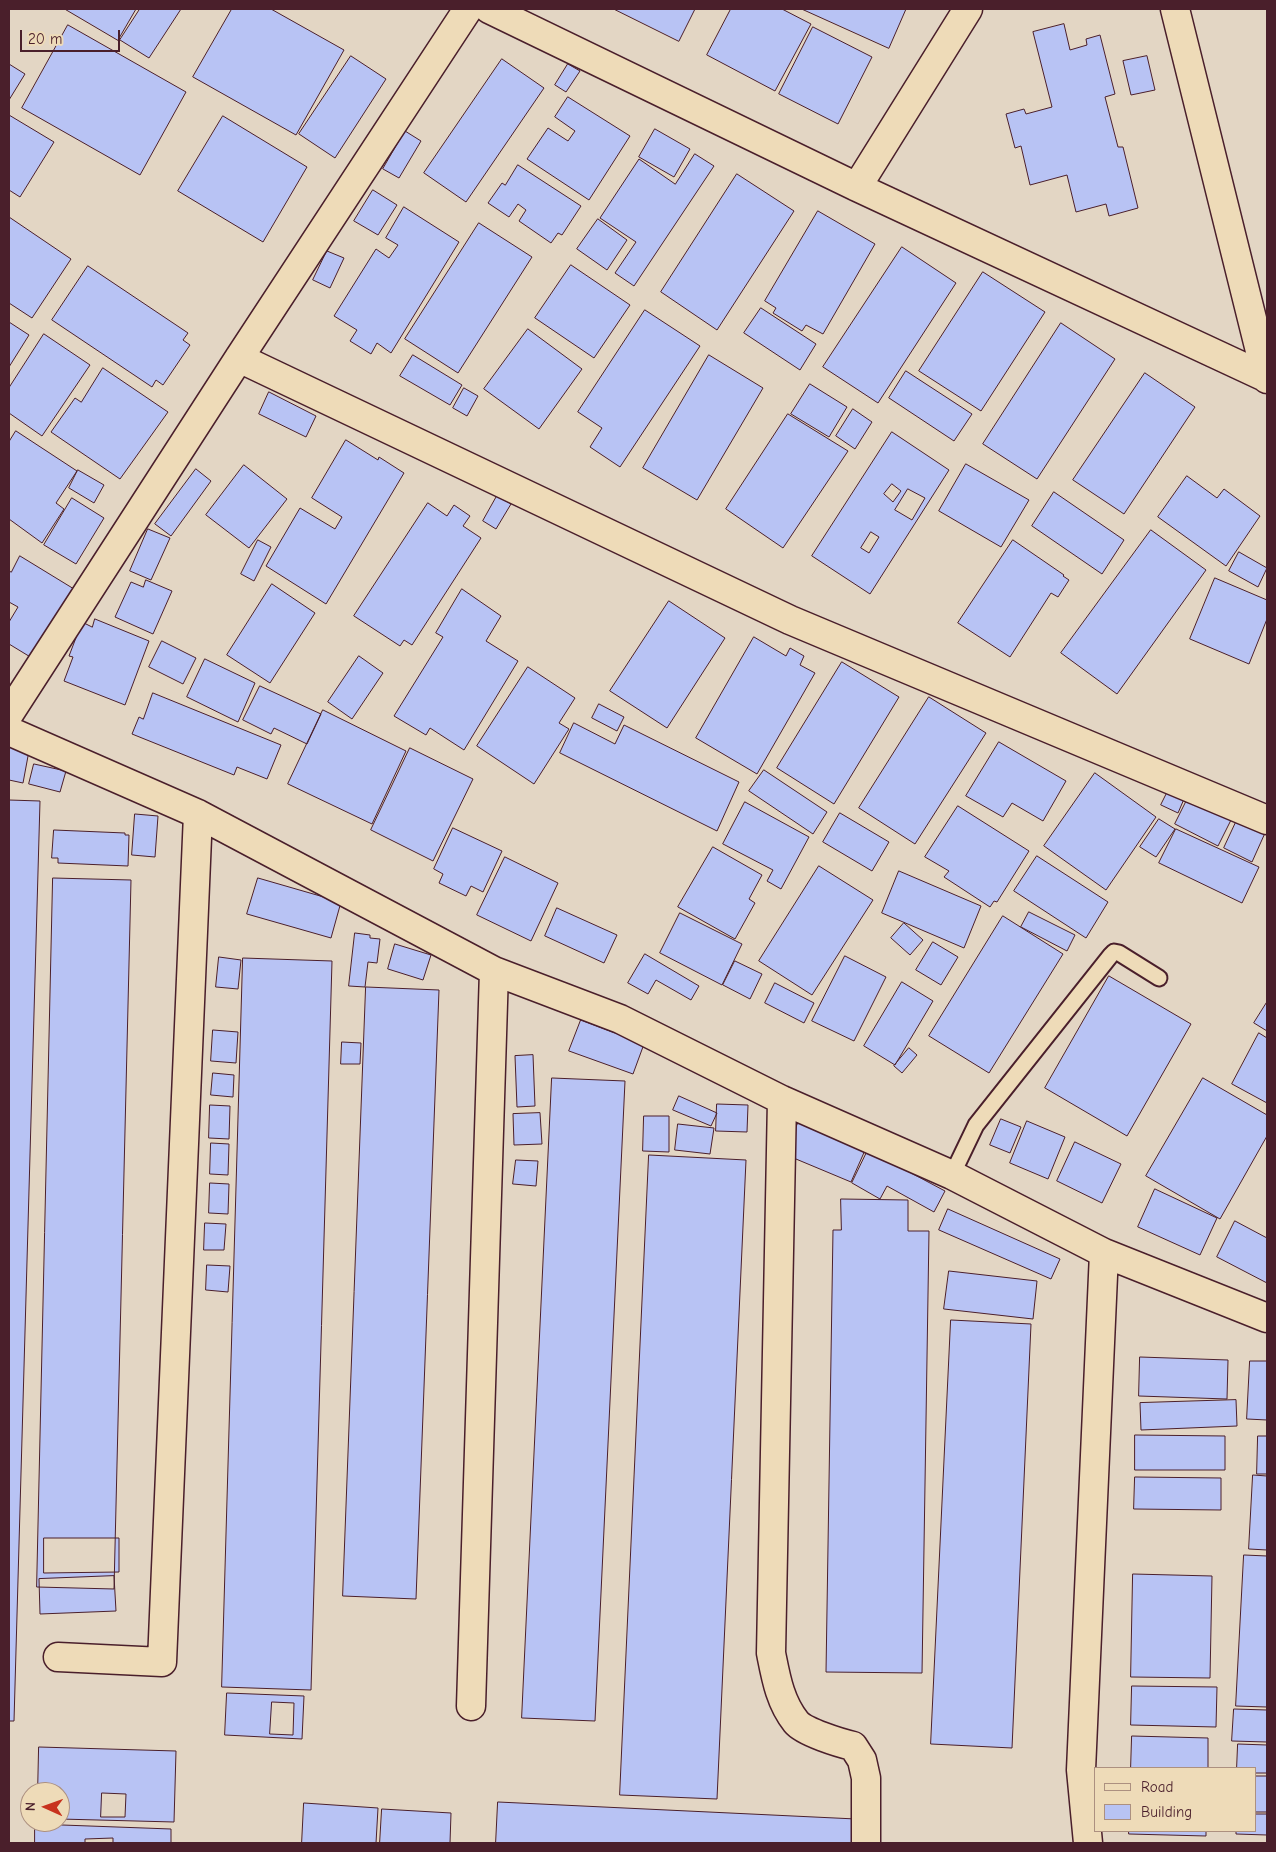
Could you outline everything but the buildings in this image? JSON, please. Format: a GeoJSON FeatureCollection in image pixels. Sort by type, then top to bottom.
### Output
{"type":"FeatureCollection","features":[{"type":"Feature","properties":{"kind":"street"},"geometry":{"type":"LineString","coordinates":[[9,714],[468,9]]}},
{"type":"Feature","properties":{"kind":"street"},"geometry":{"type":"LineString","coordinates":[[489,9],[857,187],[1267,378]]}},
{"type":"Feature","properties":{"kind":"street"},"geometry":{"type":"LineString","coordinates":[[857,187],[968,9]]}},
{"type":"Feature","properties":{"kind":"street"},"geometry":{"type":"LineString","coordinates":[[1174,9],[1267,378]]}},
{"type":"Feature","properties":{"kind":"street"},"geometry":{"type":"LineString","coordinates":[[239,358],[790,620],[1267,820]]}},
{"type":"Feature","properties":{"kind":"street"},"geometry":{"type":"LineString","coordinates":[[9,731],[198,814],[494,971],[620,1019],[782,1100],[952,1175],[1104,1254],[1267,1318]]}},
{"type":"Feature","properties":{"kind":"street"},"geometry":{"type":"LineString","coordinates":[[58,1657],[162,1662],[198,814]]}},
{"type":"Feature","properties":{"kind":"street"},"geometry":{"type":"LineString","coordinates":[[471,1706],[494,971]]}},
{"type":"Feature","properties":{"kind":"street"},"geometry":{"type":"LineString","coordinates":[[782,1100],[771,1653],[778,1691],[797,1724],[831,1741],[853,1746],[862,1760],[866,1778],[866,1843]]}},
{"type":"Feature","properties":{"kind":"street"},"geometry":{"type":"LineString","coordinates":[[1088,1843],[1082,1770],[1104,1254]]}},
{"type":"Feature","properties":{"kind":"lane"},"geometry":{"type":"LineString","coordinates":[[952,1175],[976,1126],[1114,952],[1119,953],[1159,978]]}}]}
